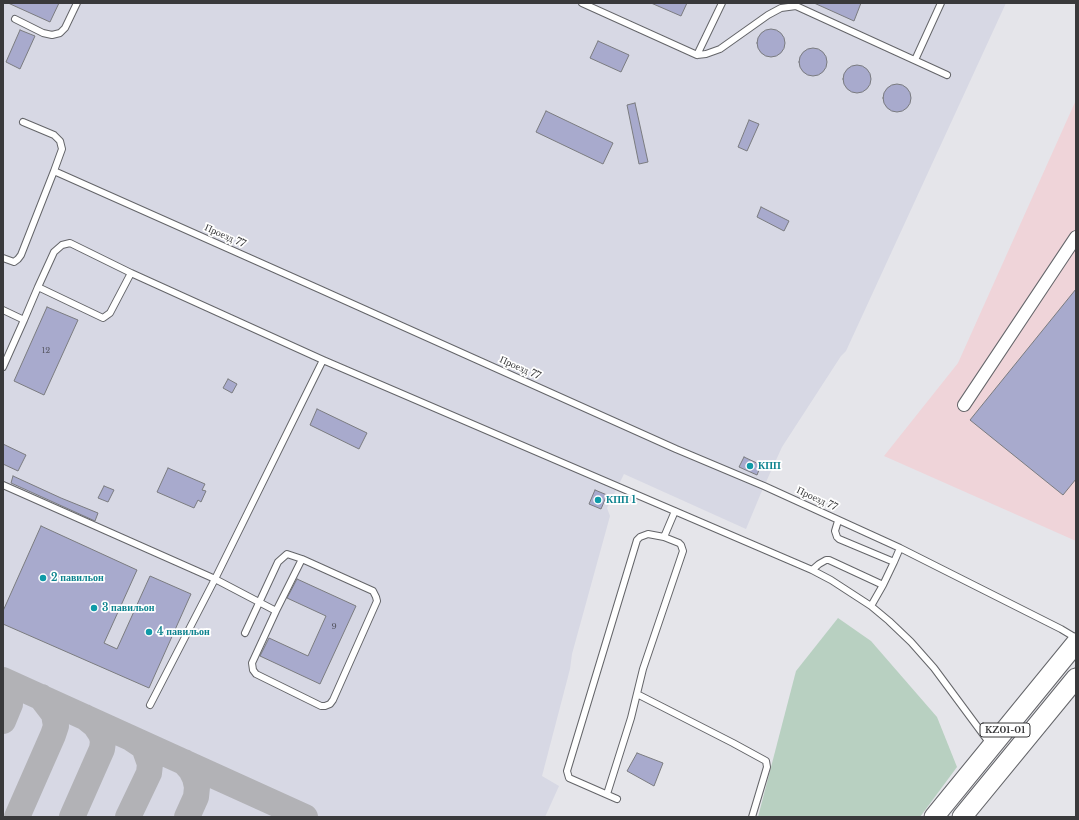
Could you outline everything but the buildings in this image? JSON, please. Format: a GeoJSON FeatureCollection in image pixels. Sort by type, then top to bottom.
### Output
{"type":"FeatureCollection","features":[{"type":"Feature","properties":{"kind":"highway","name":"KZ01-01"},"geometry":{"type":"LineString","coordinates":[[934,817],[1076,643]]}},
{"type":"Feature","properties":{"kind":"highway","name":"KZ01-01"},"geometry":{"type":"LineString","coordinates":[[962,817],[1076,678]]}},
{"type":"Feature","properties":{"kind":"street"},"geometry":{"type":"LineString","coordinates":[[964,405],[1076,237]]}},
{"type":"Feature","properties":{"kind":"lane"},"geometry":{"type":"LineString","coordinates":[[15,20],[43,33],[52,35],[60,33],[77,3]]}},
{"type":"Feature","properties":{"kind":"lane"},"geometry":{"type":"LineString","coordinates":[[582,3],[697,55],[706,54],[720,49],[768,15],[781,8],[796,6],[947,75]]}},
{"type":"Feature","properties":{"kind":"lane"},"geometry":{"type":"LineString","coordinates":[[697,55],[722,3]]}},
{"type":"Feature","properties":{"kind":"lane"},"geometry":{"type":"LineString","coordinates":[[915,60],[941,3]]}},
{"type":"Feature","properties":{"kind":"lane"},"geometry":{"type":"LineString","coordinates":[[3,258],[14,262],[21,255],[62,148],[60,141],[54,135],[24,122]]}},
{"type":"Feature","properties":{"kind":"lane","name":"Проезд 77"},"geometry":{"type":"LineString","coordinates":[[54,171],[676,450],[764,486],[900,548],[1076,638]]}},
{"type":"Feature","properties":{"kind":"lane"},"geometry":{"type":"LineString","coordinates":[[3,367],[54,252],[62,245],[70,243],[131,273],[323,360],[812,570],[831,580],[871,606],[911,642],[934,668],[991,746]]}},
{"type":"Feature","properties":{"kind":"lane"},"geometry":{"type":"LineString","coordinates":[[38,287],[104,318],[110,313],[131,273]]}},
{"type":"Feature","properties":{"kind":"lane"},"geometry":{"type":"LineString","coordinates":[[3,310],[24,320]]}},
{"type":"Feature","properties":{"kind":"lane"},"geometry":{"type":"LineString","coordinates":[[150,705],[215,579],[323,360]]}},
{"type":"Feature","properties":{"kind":"lane"},"geometry":{"type":"LineString","coordinates":[[3,484],[215,579],[276,611]]}},
{"type":"Feature","properties":{"kind":"lane"},"geometry":{"type":"LineString","coordinates":[[664,537],[675,511]]}},
{"type":"Feature","properties":{"kind":"lane"},"geometry":{"type":"LineString","coordinates":[[838,521],[835,531],[839,539],[894,562]]}},
{"type":"Feature","properties":{"kind":"lane"},"geometry":{"type":"LineString","coordinates":[[607,794],[624,741],[643,669],[683,551],[681,545],[664,537],[648,534],[637,540],[568,768],[569,778],[617,799]]}},
{"type":"Feature","properties":{"kind":"lane"},"geometry":{"type":"LineString","coordinates":[[871,606],[883,586],[900,548]]}},
{"type":"Feature","properties":{"kind":"lane"},"geometry":{"type":"LineString","coordinates":[[245,633],[278,562],[288,554],[302,559],[372,591],[377,601],[330,704],[321,706],[256,674],[253,670],[252,663],[302,559]]}},
{"type":"Feature","properties":{"kind":"lane"},"geometry":{"type":"LineString","coordinates":[[812,570],[823,561],[829,560],[883,586]]}},
{"type":"Feature","properties":{"kind":"lane"},"geometry":{"type":"LineString","coordinates":[[637,694],[766,761],[767,767],[752,817]]}},
{"type":"Feature","properties":{"kind":"shaded area"},"geometry":{"type":"Polygon","coordinates":[[[3,3],[1006,3],[846,351],[841,356],[782,447],[746,529],[624,474],[607,508],[610,516],[572,654],[570,669],[542,776],[559,786],[545,817],[3,817],[3,3]]]}},
{"type":"Feature","properties":{"kind":"shaded area"},"geometry":{"type":"Polygon","coordinates":[[[1076,100],[1076,541],[884,456],[958,363],[1076,100]]]}},
{"type":"Feature","properties":{"kind":"green space"},"geometry":{"type":"Polygon","coordinates":[[[838,618],[871,641],[937,717],[957,767],[920,817],[758,817],[796,671],[838,618]]]}},
{"type":"Feature","properties":{"kind":"taxiway"},"geometry":{"type":"LineString","coordinates":[[3,680],[305,817]]}},
{"type":"Feature","properties":{"kind":"taxiway"},"geometry":{"type":"LineString","coordinates":[[3,683],[10,697],[10,704],[3,721]]}},
{"type":"Feature","properties":{"kind":"taxiway"},"geometry":{"type":"LineString","coordinates":[[17,817],[56,726],[54,714],[41,697]]}},
{"type":"Feature","properties":{"kind":"taxiway"},"geometry":{"type":"LineString","coordinates":[[72,817],[102,749],[103,741],[101,734],[95,725],[85,717]]}},
{"type":"Feature","properties":{"kind":"taxiway"},"geometry":{"type":"LineString","coordinates":[[128,817],[149,773],[150,764],[144,747],[132,739]]}},
{"type":"Feature","properties":{"kind":"taxiway"},"geometry":{"type":"LineString","coordinates":[[184,762],[191,770],[197,787],[196,797],[187,817]]}},
{"type":"Feature","properties":{"kind":"place","name":"КПП"},"geometry":{"type":"Point","coordinates":[750,466]}},
{"type":"Feature","properties":{"kind":"place","name":"КПП 1"},"geometry":{"type":"Point","coordinates":[598,500]}},
{"type":"Feature","properties":{"kind":"place","name":"2 павильон"},"geometry":{"type":"Point","coordinates":[43,578]}},
{"type":"Feature","properties":{"kind":"place","name":"3 павильон"},"geometry":{"type":"Point","coordinates":[94,608]}},
{"type":"Feature","properties":{"kind":"place","name":"4 павильон"},"geometry":{"type":"Point","coordinates":[149,632]}}]}
